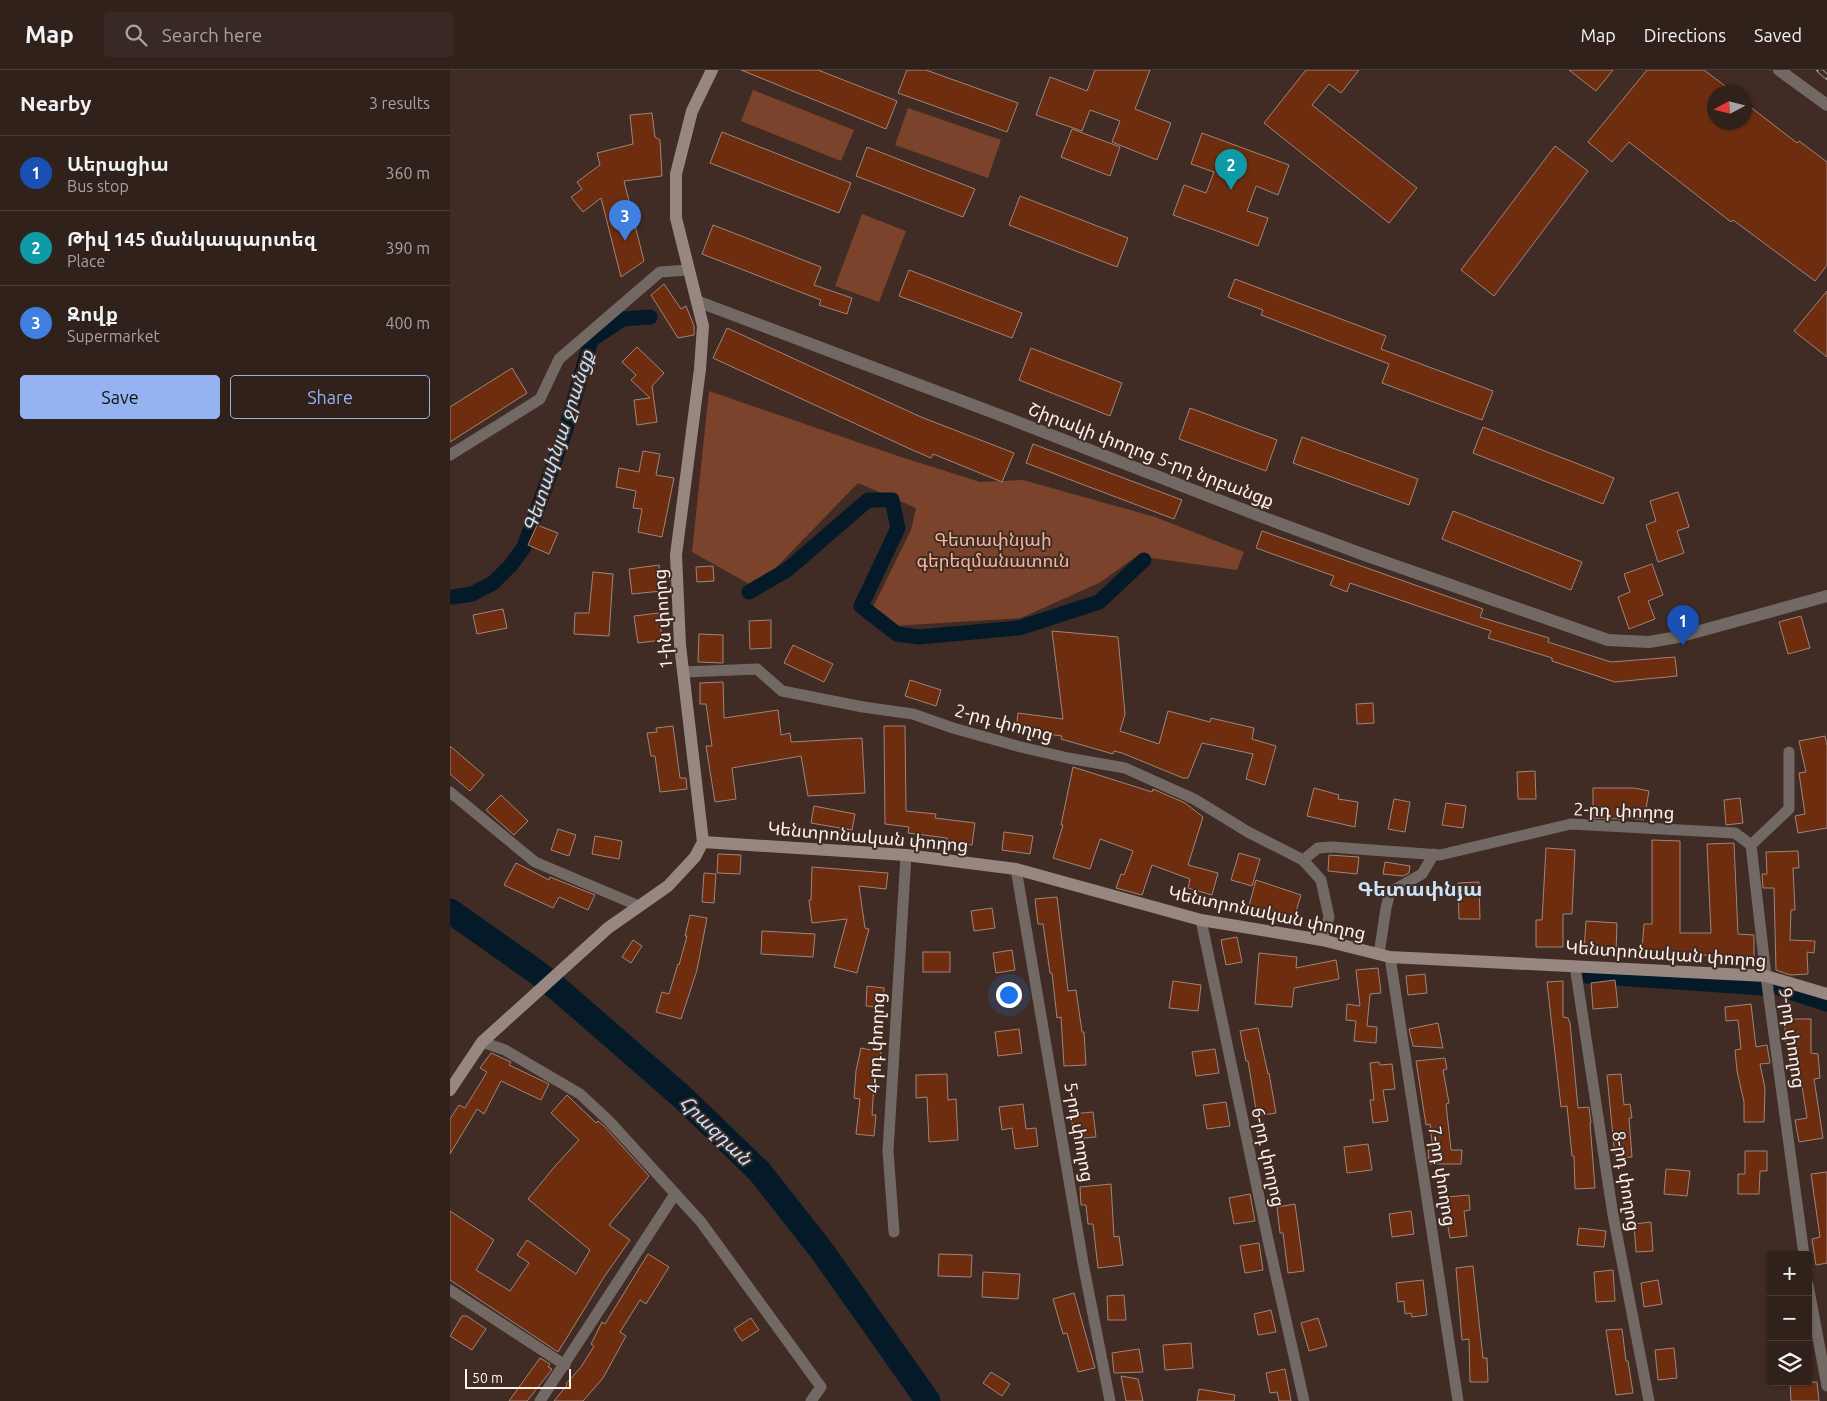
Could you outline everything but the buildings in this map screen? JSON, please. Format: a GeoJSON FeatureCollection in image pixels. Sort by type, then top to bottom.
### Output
{"type":"FeatureCollection","features":[{"type":"Feature","properties":{"kind":"main road"},"geometry":{"type":"LineString","coordinates":[[699,302],[688,270],[676,218],[676,174],[692,111],[712,70]]}},
{"type":"Feature","properties":{"kind":"main road","name":"1-ին փողոց"},"geometry":{"type":"LineString","coordinates":[[699,302],[703,326],[700,369],[676,555],[680,645],[703,842]]}},
{"type":"Feature","properties":{"kind":"main road"},"geometry":{"type":"LineString","coordinates":[[450,1090],[486,1038],[608,928],[668,886],[695,857],[703,842]]}},
{"type":"Feature","properties":{"kind":"main road","name":"Կենտրոնական փողոց"},"geometry":{"type":"LineString","coordinates":[[703,842],[906,855],[1016,869],[1201,920],[1322,940],[1384,956],[1766,976],[1827,994]]}},
{"type":"Feature","properties":{"kind":"street"},"geometry":{"type":"LineString","coordinates":[[1779,70],[1827,105]]}},
{"type":"Feature","properties":{"kind":"street"},"geometry":{"type":"LineString","coordinates":[[450,455],[540,399],[559,359],[660,272],[688,270]]}},
{"type":"Feature","properties":{"kind":"street","name":"Շիրակի փողոց 5-րդ նրբանցք"},"geometry":{"type":"LineString","coordinates":[[699,302],[988,410],[1265,518],[1608,640],[1649,642],[1678,637],[1827,596]]}},
{"type":"Feature","properties":{"kind":"street","name":"2-րդ փողոց"},"geometry":{"type":"LineString","coordinates":[[684,672],[757,669],[782,691],[863,707],[913,714],[953,728],[1017,746],[1068,758],[1125,768],[1194,799],[1248,832],[1303,860],[1321,880],[1329,917],[1322,940]]}},
{"type":"Feature","properties":{"kind":"street"},"geometry":{"type":"LineString","coordinates":[[1751,845],[1789,809],[1789,752]]}},
{"type":"Feature","properties":{"kind":"street"},"geometry":{"type":"LineString","coordinates":[[450,792],[535,862],[639,906]]}},
{"type":"Feature","properties":{"kind":"street","name":"2-րդ փողոց"},"geometry":{"type":"LineString","coordinates":[[1303,860],[1318,848],[1331,847],[1440,855],[1571,824],[1735,833],[1751,845]]}},
{"type":"Feature","properties":{"kind":"street","name":"9-րդ փողոց"},"geometry":{"type":"LineString","coordinates":[[1751,845],[1766,976],[1803,1251]]}},
{"type":"Feature","properties":{"kind":"street"},"geometry":{"type":"LineString","coordinates":[[1384,956],[1386,908],[1390,892],[1422,874],[1434,854]]}},
{"type":"Feature","properties":{"kind":"street","name":"4-րդ փողոց"},"geometry":{"type":"LineString","coordinates":[[894,1232],[888,1151],[906,855]]}},
{"type":"Feature","properties":{"kind":"street","name":"5-րդ փողոց"},"geometry":{"type":"LineString","coordinates":[[1016,869],[1081,1253],[1110,1401]]}},
{"type":"Feature","properties":{"kind":"street","name":"6-րդ փողոց"},"geometry":{"type":"LineString","coordinates":[[1201,920],[1304,1401]]}},
{"type":"Feature","properties":{"kind":"street","name":"7-րդ փողոց"},"geometry":{"type":"LineString","coordinates":[[1384,956],[1458,1401]]}},
{"type":"Feature","properties":{"kind":"street","name":"8-րդ փողոց"},"geometry":{"type":"LineString","coordinates":[[1574,966],[1614,1215],[1649,1401]]}},
{"type":"Feature","properties":{"kind":"street"},"geometry":{"type":"LineString","coordinates":[[486,1038],[580,1094],[609,1121],[701,1222],[820,1387],[811,1401]]}},
{"type":"Feature","properties":{"kind":"street"},"geometry":{"type":"LineString","coordinates":[[540,1401],[675,1194]]}},
{"type":"Feature","properties":{"kind":"street"},"geometry":{"type":"LineString","coordinates":[[450,1290],[565,1365]]}},
{"type":"Feature","properties":{"kind":"street"},"geometry":{"type":"LineString","coordinates":[[1810,1296],[1827,1386]]}},
{"type":"Feature","properties":{"kind":"green space"},"geometry":{"type":"Polygon","coordinates":[[[753,90],[854,130],[841,161],[741,121],[753,90]]]}},
{"type":"Feature","properties":{"kind":"green space"},"geometry":{"type":"Polygon","coordinates":[[[908,108],[1001,140],[988,178],[895,145],[908,108]]]}},
{"type":"Feature","properties":{"kind":"green space"},"geometry":{"type":"Polygon","coordinates":[[[862,214],[906,231],[879,302],[835,286],[862,214]]]}},
{"type":"Feature","properties":{"kind":"green space","name":"Գետափնյաի գերեզմանատուն"},"geometry":{"type":"Polygon","coordinates":[[[709,391],[980,482],[1023,480],[1155,517],[1244,552],[1237,570],[1137,556],[1099,583],[1021,618],[893,626],[873,607],[911,530],[916,508],[858,483],[762,582],[753,586],[692,552],[709,391]]]}},
{"type":"Feature","properties":{"kind":"waterway","name":"Գետափնյա ջրանցք"},"geometry":{"type":"LineString","coordinates":[[453,597],[472,594],[493,583],[511,565],[524,547],[565,432],[591,340],[623,319],[650,317]]}},
{"type":"Feature","properties":{"kind":"waterway","name":"Գետափնյա ջրանցք"},"geometry":{"type":"LineString","coordinates":[[749,592],[787,570],[868,500],[892,500],[898,528],[861,606],[897,634],[919,637],[1019,628],[1099,602],[1144,560]]}},
{"type":"Feature","properties":{"kind":"waterway","name":"Հրազդան"},"geometry":{"type":"LineString","coordinates":[[450,911],[559,990],[681,1096],[759,1171],[822,1251],[928,1401]]}},
{"type":"Feature","properties":{"kind":"waterway"},"geometry":{"type":"LineString","coordinates":[[1586,976],[1764,988]]}},
{"type":"Feature","properties":{"kind":"waterway"},"geometry":{"type":"LineString","coordinates":[[1781,989],[1827,1004]]}},
{"type":"Feature","properties":{"kind":"railway"},"geometry":{"type":"LineString","coordinates":[[1819,70],[1827,77]]}},
{"type":"Feature","properties":{"kind":"place","name":"Թիվ 145 մանկապարտեզ"},"geometry":{"type":"Point","coordinates":[1231,190]}},
{"type":"Feature","properties":{"kind":"place","name":"Զովք"},"geometry":{"type":"Point","coordinates":[625,241]}},
{"type":"Feature","properties":{"kind":"place","name":"Աերացիա"},"geometry":{"type":"Point","coordinates":[1683,646]}},
{"type":"Feature","properties":{"kind":"district","name":"Գետափնյա"},"geometry":{"type":"Point","coordinates":[1420,889]}}]}
